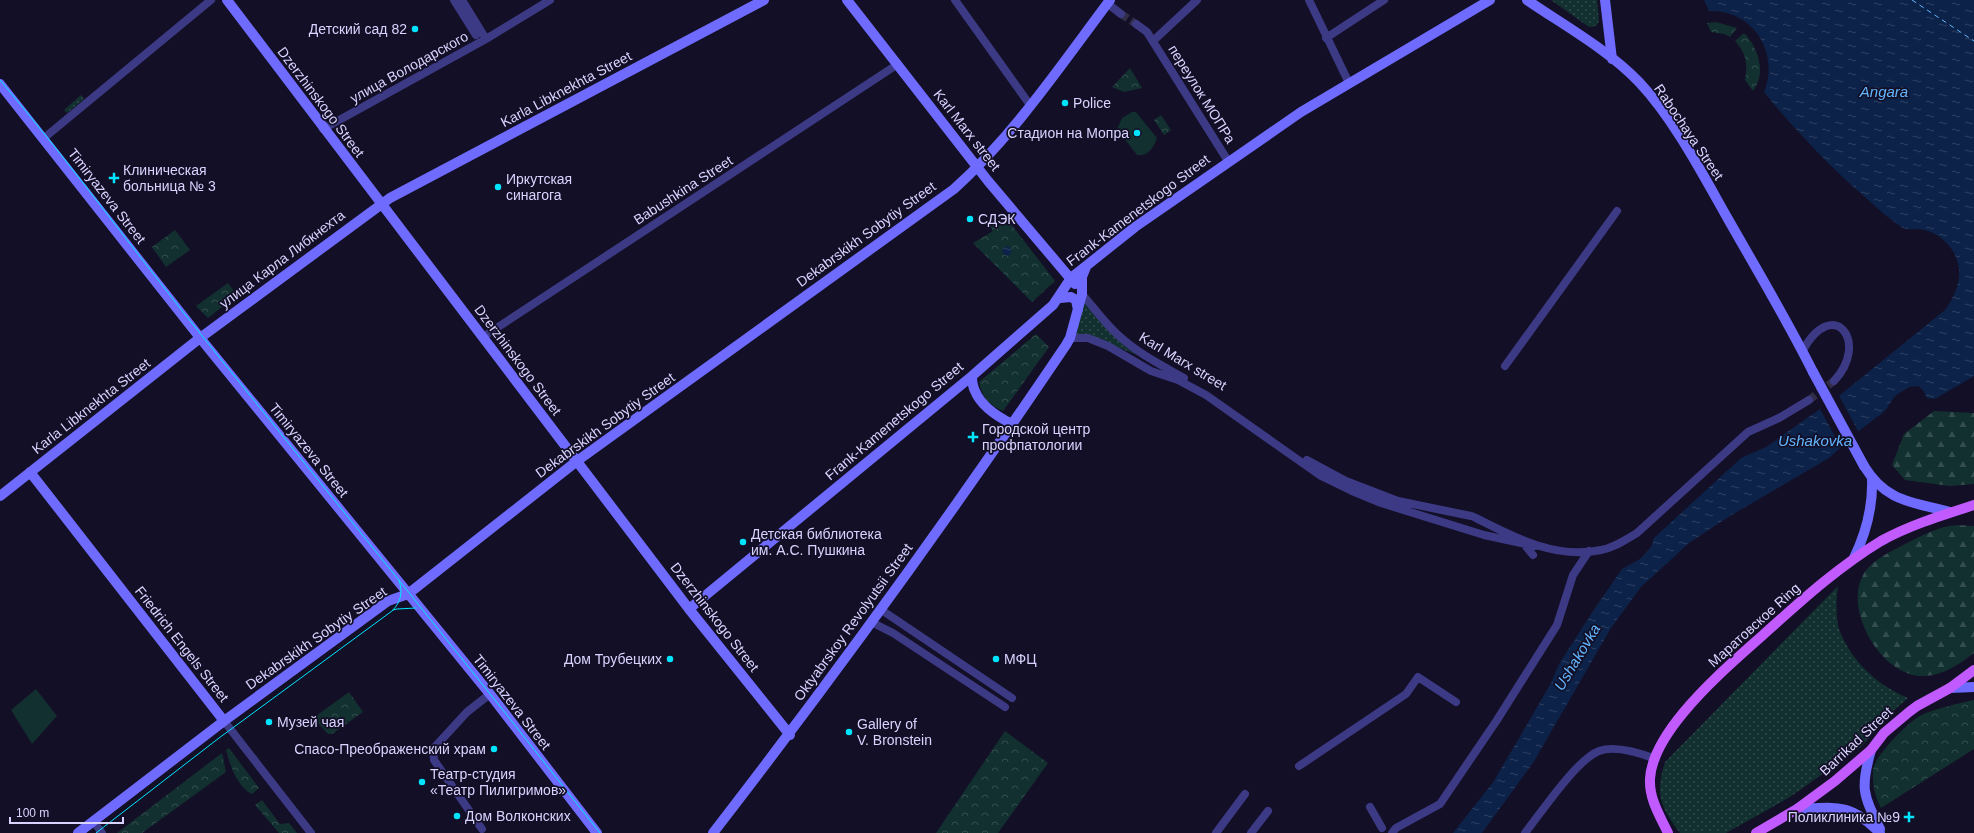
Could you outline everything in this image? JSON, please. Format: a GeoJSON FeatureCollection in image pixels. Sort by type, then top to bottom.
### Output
{"type":"FeatureCollection","features":[{"type":"Feature","properties":{"kind":"main road","name":"Dzerzhinskogo Street"},"geometry":{"type":"LineString","coordinates":[[227,0],[323,129],[382,204],[577,461],[790,735]]}},
{"type":"Feature","properties":{"kind":"main road","name":"Karla Libknekhta Street"},"geometry":{"type":"LineString","coordinates":[[382,204],[564,105],[764,0]]}},
{"type":"Feature","properties":{"kind":"main road","name":"Karl Marx street"},"geometry":{"type":"LineString","coordinates":[[847,0],[977,167],[1071,278],[1082,294]]}},
{"type":"Feature","properties":{"kind":"main road","name":"Frank-Kamenetskogo Street"},"geometry":{"type":"LineString","coordinates":[[690,608],[972,376],[1044,314],[1060,298],[1071,278],[1135,227],[1228,161],[1301,112],[1490,0]]}},
{"type":"Feature","properties":{"kind":"main road","name":"Rabochaya Street"},"geometry":{"type":"LineString","coordinates":[[1527,0],[1612,59],[1646,90],[1677,134],[1714,193],[1872,479]]}},
{"type":"Feature","properties":{"kind":"main road"},"geometry":{"type":"LineString","coordinates":[[1605,0],[1612,59]]}},
{"type":"Feature","properties":{"kind":"main road","name":"Dekabrskikh Sobytiy Street"},"geometry":{"type":"LineString","coordinates":[[78,833],[224,721],[388,601],[408,594],[577,461],[954,189],[977,167],[1030,105],[1109,2]]}},
{"type":"Feature","properties":{"kind":"main road","name":"Timiryazeva Street"},"geometry":{"type":"LineString","coordinates":[[0,84],[200,338],[490,694],[597,833]]}},
{"type":"Feature","properties":{"kind":"main road","name":"улица Карла Либкнехта"},"geometry":{"type":"LineString","coordinates":[[200,338],[382,204]]}},
{"type":"Feature","properties":{"kind":"main road","name":"Oktyabrskoy Revolyutsii Street"},"geometry":{"type":"LineString","coordinates":[[714,833],[790,735],[1012,424],[1070,338],[1082,294],[1082,277],[1087,265]]}},
{"type":"Feature","properties":{"kind":"main road"},"geometry":{"type":"LineString","coordinates":[[1060,298],[1071,297],[1076,300],[1078,310]]}},
{"type":"Feature","properties":{"kind":"main road","name":"Karla Libknekhta Street"},"geometry":{"type":"LineString","coordinates":[[0,496],[200,338]]}},
{"type":"Feature","properties":{"kind":"main road"},"geometry":{"type":"LineString","coordinates":[[972,376],[975,391],[985,405],[1000,418],[1012,424]]}},
{"type":"Feature","properties":{"kind":"main road","name":"Friedrich Engels Street"},"geometry":{"type":"LineString","coordinates":[[30,472],[224,721]]}},
{"type":"Feature","properties":{"kind":"main road"},"geometry":{"type":"LineString","coordinates":[[1872,479],[1896,497],[1950,512]]}},
{"type":"Feature","properties":{"kind":"main road"},"geometry":{"type":"LineString","coordinates":[[1854,558],[1862,541],[1869,516],[1872,479]]}},
{"type":"Feature","properties":{"kind":"main road","name":"Маратовское Ring"},"geometry":{"type":"LineString","coordinates":[[1668,833],[1652,798],[1650,781],[1660,748],[1683,713],[1725,669],[1820,584],[1854,558],[1889,537],[1950,512],[1971,506]]}},
{"type":"Feature","properties":{"kind":"main road"},"geometry":{"type":"LineString","coordinates":[[1950,688],[1974,670]]}},
{"type":"Feature","properties":{"kind":"main road"},"geometry":{"type":"LineString","coordinates":[[1950,688],[1974,687]]}},
{"type":"Feature","properties":{"kind":"main road","name":"Barrikad Street"},"geometry":{"type":"LineString","coordinates":[[1756,833],[1797,809],[1835,781],[1870,750],[1884,733],[1909,712],[1950,688]]}},
{"type":"Feature","properties":{"kind":"main road"},"geometry":{"type":"LineString","coordinates":[[1870,750],[1863,782],[1867,800],[1881,833]]}},
{"type":"Feature","properties":{"kind":"main road"},"geometry":{"type":"LineString","coordinates":[[1797,809],[1838,808],[1853,811],[1866,819],[1881,833]]}},
{"type":"Feature","properties":{"kind":"street"},"geometry":{"type":"LineString","coordinates":[[44,138],[211,0]]}},
{"type":"Feature","properties":{"kind":"street"},"geometry":{"type":"LineString","coordinates":[[454,0],[476,35]]}},
{"type":"Feature","properties":{"kind":"street"},"geometry":{"type":"LineString","coordinates":[[462,0],[486,39]]}},
{"type":"Feature","properties":{"kind":"street","name":"улица Володарского"},"geometry":{"type":"LineString","coordinates":[[323,129],[486,39],[550,0]]}},
{"type":"Feature","properties":{"kind":"street"},"geometry":{"type":"LineString","coordinates":[[955,0],[1030,105]]}},
{"type":"Feature","properties":{"kind":"street","name":"переулок МОПРа"},"geometry":{"type":"LineString","coordinates":[[1153,41],[1197,0]]}},
{"type":"Feature","properties":{"kind":"street"},"geometry":{"type":"LineString","coordinates":[[1309,0],[1349,83]]}},
{"type":"Feature","properties":{"kind":"street"},"geometry":{"type":"LineString","coordinates":[[1326,38],[1384,0]]}},
{"type":"Feature","properties":{"kind":"street"},"geometry":{"type":"LineString","coordinates":[[1109,2],[1121,14]]}},
{"type":"Feature","properties":{"kind":"street","name":"переулок МОПРа"},"geometry":{"type":"LineString","coordinates":[[1136,24],[1147,32],[1228,161]]}},
{"type":"Feature","properties":{"kind":"street","name":"Babushkina Street"},"geometry":{"type":"LineString","coordinates":[[483,338],[898,64]]}},
{"type":"Feature","properties":{"kind":"street"},"geometry":{"type":"LineString","coordinates":[[1505,366],[1617,212]]}},
{"type":"Feature","properties":{"kind":"street","name":"Karl Marx street"},"geometry":{"type":"LineString","coordinates":[[1082,294],[1117,335],[1133,348],[1157,365],[1216,396],[1306,460],[1346,481],[1398,502],[1473,516],[1535,546]]}},
{"type":"Feature","properties":{"kind":"street"},"geometry":{"type":"LineString","coordinates":[[1802,350],[1813,335],[1824,327],[1837,326],[1846,332],[1850,341],[1849,351],[1842,370],[1834,381]]}},
{"type":"Feature","properties":{"kind":"street"},"geometry":{"type":"LineString","coordinates":[[1070,338],[1088,338],[1108,346],[1151,371],[1178,380],[1206,395],[1321,476],[1352,491],[1381,503],[1470,530],[1535,546],[1581,552],[1600,550],[1618,544],[1637,533],[1748,432],[1779,418],[1809,400]]}},
{"type":"Feature","properties":{"kind":"street"},"geometry":{"type":"LineString","coordinates":[[1470,530],[1466,528],[1464,524],[1466,519],[1473,516]]}},
{"type":"Feature","properties":{"kind":"street"},"geometry":{"type":"LineString","coordinates":[[1523,543],[1533,554]]}},
{"type":"Feature","properties":{"kind":"street"},"geometry":{"type":"LineString","coordinates":[[1370,807],[1382,831],[1394,830],[1440,804],[1557,625],[1573,575],[1589,551]]}},
{"type":"Feature","properties":{"kind":"street"},"geometry":{"type":"LineString","coordinates":[[880,609],[1012,698]]}},
{"type":"Feature","properties":{"kind":"street"},"geometry":{"type":"LineString","coordinates":[[870,622],[893,633],[1005,707]]}},
{"type":"Feature","properties":{"kind":"street"},"geometry":{"type":"LineString","coordinates":[[1301,764],[1406,694],[1418,677],[1456,702]]}},
{"type":"Feature","properties":{"kind":"street"},"geometry":{"type":"LineString","coordinates":[[482,828],[434,760],[433,749],[467,712],[490,694]]}},
{"type":"Feature","properties":{"kind":"street","name":"Friedrich Engels Street"},"geometry":{"type":"LineString","coordinates":[[224,721],[311,833]]}},
{"type":"Feature","properties":{"kind":"street"},"geometry":{"type":"LineString","coordinates":[[1525,833],[1585,760],[1599,751],[1620,750],[1656,759]]}},
{"type":"Feature","properties":{"kind":"street"},"geometry":{"type":"LineString","coordinates":[[1216,833],[1245,794]]}},
{"type":"Feature","properties":{"kind":"street"},"geometry":{"type":"LineString","coordinates":[[1252,833],[1268,811]]}},
{"type":"Feature","properties":{"kind":"street"},"geometry":{"type":"LineString","coordinates":[[94,822],[102,833]]}},
{"type":"Feature","properties":{"kind":"green space"},"geometry":{"type":"Polygon","coordinates":[[[1551,0],[1597,0],[1599,21],[1596,26],[1589,27],[1551,0]]]}},
{"type":"Feature","properties":{"kind":"green space"},"geometry":{"type":"Polygon","coordinates":[[[1716,22],[1737,28],[1730,37],[1724,34],[1711,32],[1707,23],[1716,22]]]}},
{"type":"Feature","properties":{"kind":"green space"},"geometry":{"type":"Polygon","coordinates":[[[1744,33],[1753,45],[1759,60],[1759,76],[1753,91],[1745,80],[1746,64],[1744,54],[1735,41],[1744,33]]]}},
{"type":"Feature","properties":{"kind":"green space"},"geometry":{"type":"Polygon","coordinates":[[[1130,68],[1142,88],[1124,92],[1112,87],[1130,68]]]}},
{"type":"Feature","properties":{"kind":"green space"},"geometry":{"type":"Polygon","coordinates":[[[81,95],[84,99],[67,113],[64,110],[81,95]]]}},
{"type":"Feature","properties":{"kind":"green space","name":"Стадион на Мопра"},"geometry":{"type":"Polygon","coordinates":[[[1132,112],[1136,112],[1157,138],[1150,151],[1141,155],[1137,155],[1117,129],[1122,118],[1132,112]]]}},
{"type":"Feature","properties":{"kind":"green space"},"geometry":{"type":"Polygon","coordinates":[[[1161,115],[1171,130],[1164,135],[1154,120],[1161,115]]]}},
{"type":"Feature","properties":{"kind":"green space"},"geometry":{"type":"Polygon","coordinates":[[[1004,215],[1055,281],[1032,302],[973,243],[993,231],[989,225],[1004,215]]]}},
{"type":"Feature","properties":{"kind":"green space"},"geometry":{"type":"Polygon","coordinates":[[[175,230],[190,250],[166,267],[152,247],[175,230]]]}},
{"type":"Feature","properties":{"kind":"green space"},"geometry":{"type":"Polygon","coordinates":[[[228,283],[237,295],[208,318],[196,306],[228,283]]]}},
{"type":"Feature","properties":{"kind":"green space"},"geometry":{"type":"Polygon","coordinates":[[[1084,301],[1137,355],[1089,336],[1074,336],[1084,301]]]}},
{"type":"Feature","properties":{"kind":"green space"},"geometry":{"type":"Polygon","coordinates":[[[1036,334],[1049,347],[1003,411],[987,400],[982,392],[979,382],[1036,334]]]}},
{"type":"Feature","properties":{"kind":"green space"},"geometry":{"type":"Polygon","coordinates":[[[1934,411],[1974,413],[1974,484],[1950,486],[1905,480],[1892,465],[1904,434],[1934,411]]]}},
{"type":"Feature","properties":{"kind":"green space"},"geometry":{"type":"Polygon","coordinates":[[[1958,525],[1974,526],[1974,653],[1957,665],[1939,674],[1925,676],[1909,674],[1895,667],[1882,655],[1871,640],[1863,624],[1858,606],[1858,590],[1863,575],[1876,560],[1882,556],[1931,531],[1958,525]]]}},
{"type":"Feature","properties":{"kind":"green space"},"geometry":{"type":"Polygon","coordinates":[[[1838,586],[1838,625],[1844,641],[1850,651],[1866,671],[1886,686],[1908,698],[1892,712],[1862,746],[1790,797],[1726,833],[1680,833],[1673,824],[1661,800],[1660,783],[1665,762],[1838,586]]]}},
{"type":"Feature","properties":{"kind":"green space"},"geometry":{"type":"Polygon","coordinates":[[[36,689],[57,716],[32,744],[11,710],[36,689]]]}},
{"type":"Feature","properties":{"kind":"green space"},"geometry":{"type":"Polygon","coordinates":[[[349,692],[363,712],[332,734],[328,734],[316,721],[316,716],[349,692]]]}},
{"type":"Feature","properties":{"kind":"green space"},"geometry":{"type":"Polygon","coordinates":[[[1974,700],[1974,749],[1881,808],[1874,790],[1873,770],[1879,757],[1885,749],[1899,733],[1923,714],[1974,700]]]}},
{"type":"Feature","properties":{"kind":"green space"},"geometry":{"type":"Polygon","coordinates":[[[1005,731],[1048,763],[998,833],[936,833],[1005,731]]]}},
{"type":"Feature","properties":{"kind":"green space"},"geometry":{"type":"Polygon","coordinates":[[[229,748],[259,788],[252,794],[242,786],[235,775],[226,750],[229,748]]]}},
{"type":"Feature","properties":{"kind":"green space"},"geometry":{"type":"Polygon","coordinates":[[[222,753],[226,772],[142,833],[117,833],[222,753]]]}},
{"type":"Feature","properties":{"kind":"green space"},"geometry":{"type":"Polygon","coordinates":[[[262,800],[280,824],[289,823],[297,833],[279,833],[255,805],[262,800]]]}},
{"type":"Feature","properties":{"kind":"water","name":"Angara"},"geometry":{"type":"Polygon","coordinates":[[[1704,0],[1974,0],[1974,376],[1935,399],[1927,398],[1923,390],[1918,386],[1909,387],[1895,396],[1885,411],[1860,430],[1829,458],[1730,516],[1689,543],[1641,587],[1611,628],[1533,763],[1482,833],[1453,833],[1494,781],[1551,683],[1559,664],[1622,569],[1640,559],[1651,547],[1654,538],[1741,458],[1766,447],[1840,395],[1945,310],[1956,290],[1959,268],[1954,253],[1948,244],[1939,236],[1929,231],[1906,229],[1898,225],[1888,218],[1825,160],[1764,92],[1768,77],[1768,63],[1765,49],[1759,36],[1750,25],[1738,17],[1725,12],[1709,11],[1704,0]]]}},
{"type":"Feature","properties":{"kind":"water"},"geometry":{"type":"Polygon","coordinates":[[[1007,246],[1012,251],[1007,256],[1002,251],[1007,246]]]}},
{"type":"Feature","properties":{"kind":"pier"},"geometry":{"type":"Polygon","coordinates":[[[1838,394],[1859,433],[1842,449],[1819,407],[1838,394]]]}},
{"type":"Feature","properties":{"kind":"ferry route"},"geometry":{"type":"LineString","coordinates":[[1912,0],[1974,41]]}},
{"type":"Feature","properties":{"kind":"tunnel"},"geometry":{"type":"LineString","coordinates":[[1121,14],[1136,24]]}},
{"type":"Feature","properties":{"kind":"tunnel"},"geometry":{"type":"LineString","coordinates":[[1809,400],[1834,381]]}},
{"type":"Feature","properties":{"kind":"tram line"},"geometry":{"type":"LineString","coordinates":[[0,80],[27,112],[207,342],[454,648],[600,833]]}},
{"type":"Feature","properties":{"kind":"tram line"},"geometry":{"type":"LineString","coordinates":[[96,833],[219,738],[392,611],[399,601],[401,593],[399,580]]}},
{"type":"Feature","properties":{"kind":"tram line"},"geometry":{"type":"LineString","coordinates":[[393,610],[416,608]]}},
{"type":"Feature","properties":{"kind":"place","name":"Детский сад 82"},"geometry":{"type":"Point","coordinates":[415,29]}},
{"type":"Feature","properties":{"kind":"place","name":"Police"},"geometry":{"type":"Point","coordinates":[1065,103]}},
{"type":"Feature","properties":{"kind":"place","name":"Стадион на Мопра"},"geometry":{"type":"Point","coordinates":[1137,133]}},
{"type":"Feature","properties":{"kind":"place","name":"Клиническая больница № 3"},"geometry":{"type":"Point","coordinates":[114,178]}},
{"type":"Feature","properties":{"kind":"place","name":"Иркутская синагога"},"geometry":{"type":"Point","coordinates":[498,187]}},
{"type":"Feature","properties":{"kind":"place","name":"СДЭК"},"geometry":{"type":"Point","coordinates":[970,219]}},
{"type":"Feature","properties":{"kind":"place","name":"Городской центр профпатологии"},"geometry":{"type":"Point","coordinates":[973,437]}},
{"type":"Feature","properties":{"kind":"place","name":"Детская библиотека им. А.С. Пушкина"},"geometry":{"type":"Point","coordinates":[743,542]}},
{"type":"Feature","properties":{"kind":"place","name":"Дом Трубецких"},"geometry":{"type":"Point","coordinates":[670,659]}},
{"type":"Feature","properties":{"kind":"place","name":"МФЦ"},"geometry":{"type":"Point","coordinates":[996,659]}},
{"type":"Feature","properties":{"kind":"place","name":"Музей чая"},"geometry":{"type":"Point","coordinates":[269,722]}},
{"type":"Feature","properties":{"kind":"place","name":"Gallery of V. Bronstein"},"geometry":{"type":"Point","coordinates":[849,732]}},
{"type":"Feature","properties":{"kind":"place","name":"Спасо-Преображенский храм"},"geometry":{"type":"Point","coordinates":[494,749]}},
{"type":"Feature","properties":{"kind":"place","name":"Театр-студия «Театр Пилигримов»"},"geometry":{"type":"Point","coordinates":[422,782]}},
{"type":"Feature","properties":{"kind":"place","name":"Дом Волконских"},"geometry":{"type":"Point","coordinates":[457,816]}},
{"type":"Feature","properties":{"kind":"place","name":"Поликлиника №9"},"geometry":{"type":"Point","coordinates":[1909,817]}},
{"type":"Feature","properties":{"kind":"water label","name":"Ushakovka"},"geometry":{"type":"Point","coordinates":[1815,440]}},
{"type":"Feature","properties":{"kind":"water label","name":"Ushakovka"},"geometry":{"type":"Point","coordinates":[1577,657]}}]}
